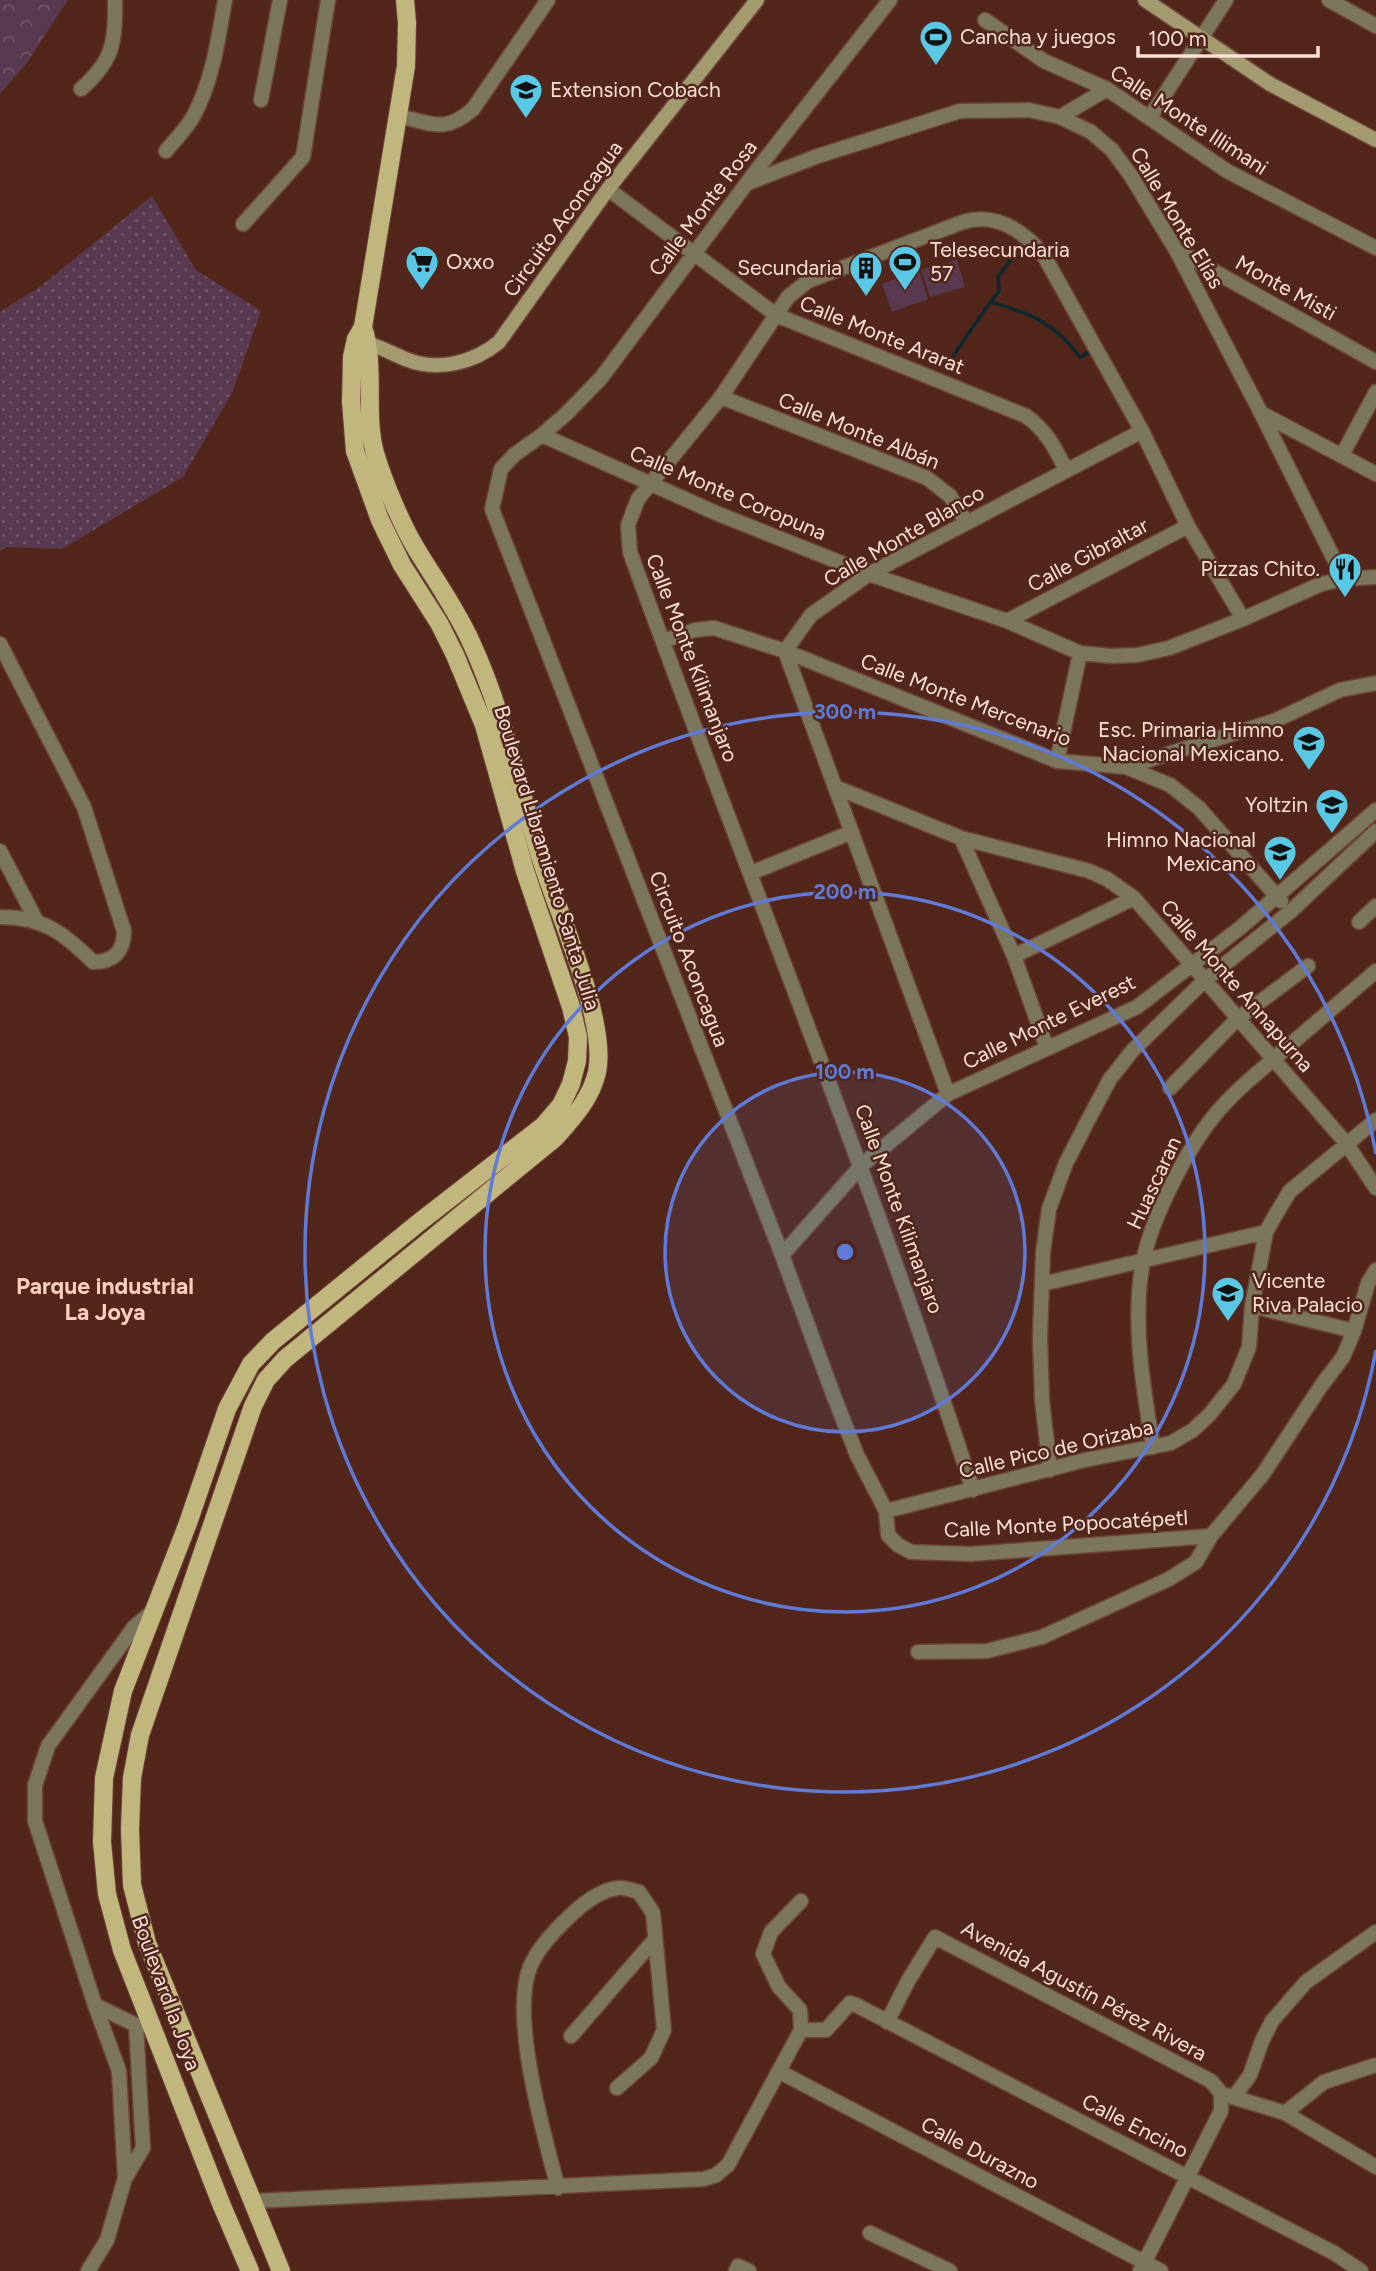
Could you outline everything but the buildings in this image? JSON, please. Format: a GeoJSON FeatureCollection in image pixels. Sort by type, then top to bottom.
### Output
{"type":"FeatureCollection","features":[{"type":"Feature","properties":{"kind":"main road","name":"Boulevard Libramiento Santa Julia"},"geometry":{"type":"LineString","coordinates":[[211,1526],[253,1406],[266,1380],[285,1359],[555,1138],[586,1101],[597,1072],[598,1040],[588,998],[541,861],[500,716],[471,641],[454,607],[418,553],[375,452],[363,336],[406,65],[405,0]]}},
{"type":"Feature","properties":{"kind":"main road","name":"Boulevard Libramiento Santa Julia"},"geometry":{"type":"LineString","coordinates":[[188,1522],[227,1409],[251,1364],[273,1341],[543,1126],[561,1105],[571,1084],[577,1061],[578,1037],[571,1007],[510,824],[484,725],[439,623],[402,565],[380,520],[355,451],[351,402],[352,357],[363,336]]}},
{"type":"Feature","properties":{"kind":"main road","name":"Boulevard la Joya"},"geometry":{"type":"LineString","coordinates":[[188,1522],[123,1691],[104,1779],[102,1842],[107,1894],[145,2025],[250,2271]]}},
{"type":"Feature","properties":{"kind":"main road","name":"Boulevard la Joya"},"geometry":{"type":"LineString","coordinates":[[211,1526],[140,1735],[132,1778],[132,1885],[147,1943],[281,2271]]}},
{"type":"Feature","properties":{"kind":"street"},"geometry":{"type":"LineString","coordinates":[[81,89],[100,72],[110,54],[116,35],[115,0]]}},
{"type":"Feature","properties":{"kind":"street"},"geometry":{"type":"LineString","coordinates":[[166,151],[192,119],[202,98],[220,39],[225,0]]}},
{"type":"Feature","properties":{"kind":"street"},"geometry":{"type":"LineString","coordinates":[[261,100],[280,0]]}},
{"type":"Feature","properties":{"kind":"street"},"geometry":{"type":"LineString","coordinates":[[243,224],[303,157],[328,0]]}},
{"type":"Feature","properties":{"kind":"street"},"geometry":{"type":"LineString","coordinates":[[398,116],[446,126],[461,120],[473,109],[548,0]]}},
{"type":"Feature","properties":{"kind":"street","name":"Circuito Aconcagua"},"geometry":{"type":"LineString","coordinates":[[363,336],[410,360],[426,363],[460,362],[487,352],[509,330],[608,189],[757,0]]}},
{"type":"Feature","properties":{"kind":"street","name":"Calle Monte Rosa"},"geometry":{"type":"LineString","coordinates":[[542,435],[601,378],[890,0]]}},
{"type":"Feature","properties":{"kind":"street"},"geometry":{"type":"LineString","coordinates":[[1145,0],[1270,84],[1376,140]]}},
{"type":"Feature","properties":{"kind":"street"},"geometry":{"type":"LineString","coordinates":[[1150,117],[1226,0]]}},
{"type":"Feature","properties":{"kind":"street"},"geometry":{"type":"LineString","coordinates":[[1329,0],[1346,5],[1376,26]]}},
{"type":"Feature","properties":{"kind":"street","name":"Calle Monte Illimani"},"geometry":{"type":"LineString","coordinates":[[985,20],[1044,61],[1107,89],[1227,172],[1376,248]]}},
{"type":"Feature","properties":{"kind":"street"},"geometry":{"type":"LineString","coordinates":[[1060,117],[1107,89]]}},
{"type":"Feature","properties":{"kind":"street","name":"Calle Monte Elías"},"geometry":{"type":"LineString","coordinates":[[747,184],[818,156],[960,110],[1029,110],[1060,117],[1091,132],[1112,150],[1176,250],[1344,579]]}},
{"type":"Feature","properties":{"kind":"street","name":"Calle Monte Ararat"},"geometry":{"type":"LineString","coordinates":[[608,189],[776,315],[1026,416],[1040,426],[1051,439],[1066,470]]}},
{"type":"Feature","properties":{"kind":"street","name":"Calle Monte Kilimanjaro"},"geometry":{"type":"LineString","coordinates":[[973,1490],[929,1354],[862,1165],[630,552],[627,539],[631,513],[649,484],[721,397],[788,297],[807,281],[964,222],[975,219],[995,220],[1011,226],[1029,238],[1043,254],[1142,431],[1188,526],[1243,619]]}},
{"type":"Feature","properties":{"kind":"street","name":"Monte Misti"},"geometry":{"type":"LineString","coordinates":[[1176,250],[1376,362]]}},
{"type":"Feature","properties":{"kind":"street"},"geometry":{"type":"LineString","coordinates":[[1342,455],[1376,392]]}},
{"type":"Feature","properties":{"kind":"street","name":"Calle Monte Albán"},"geometry":{"type":"LineString","coordinates":[[721,397],[927,478],[950,496],[966,522]]}},
{"type":"Feature","properties":{"kind":"street"},"geometry":{"type":"LineString","coordinates":[[1261,413],[1376,474]]}},
{"type":"Feature","properties":{"kind":"street","name":"Calle Monte Blanco"},"geometry":{"type":"LineString","coordinates":[[785,651],[811,615],[869,574],[1142,431]]}},
{"type":"Feature","properties":{"kind":"street","name":"Circuito Aconcagua"},"geometry":{"type":"LineString","coordinates":[[542,435],[500,469],[492,509],[857,1455],[886,1511]]}},
{"type":"Feature","properties":{"kind":"street","name":"Calle Monte Coropuna"},"geometry":{"type":"LineString","coordinates":[[542,435],[649,484],[869,574],[1007,621],[1080,653],[1137,655],[1190,641],[1321,584],[1376,577]]}},
{"type":"Feature","properties":{"kind":"street","name":"Calle Gibraltar"},"geometry":{"type":"LineString","coordinates":[[1007,621],[1188,526]]}},
{"type":"Feature","properties":{"kind":"street","name":"Calle Monte Mercenario"},"geometry":{"type":"LineString","coordinates":[[663,641],[695,630],[714,628],[785,651],[1057,761],[1126,767],[1274,721],[1340,690],[1376,682]]}},
{"type":"Feature","properties":{"kind":"street"},"geometry":{"type":"LineString","coordinates":[[0,644],[84,807],[124,931],[124,943],[110,960],[93,962],[73,943],[36,920],[0,918]]}},
{"type":"Feature","properties":{"kind":"street"},"geometry":{"type":"LineString","coordinates":[[785,651],[948,1094]]}},
{"type":"Feature","properties":{"kind":"street"},"geometry":{"type":"LineString","coordinates":[[1057,761],[1080,653]]}},
{"type":"Feature","properties":{"kind":"street"},"geometry":{"type":"LineString","coordinates":[[1126,767],[1170,785],[1199,808],[1291,911]]}},
{"type":"Feature","properties":{"kind":"street","name":"Calle Monte Annapurna"},"geometry":{"type":"LineString","coordinates":[[835,787],[961,838],[1089,871],[1107,878],[1134,898],[1346,1143],[1376,1188]]}},
{"type":"Feature","properties":{"kind":"street","name":"Calle Monte Everest"},"geometry":{"type":"LineString","coordinates":[[782,1255],[862,1165],[948,1094],[1136,1007],[1193,966],[1376,810]]}},
{"type":"Feature","properties":{"kind":"street"},"geometry":{"type":"LineString","coordinates":[[1050,1470],[1042,1388],[1043,1252],[1049,1209],[1066,1163],[1110,1079],[1133,1050],[1204,981],[1291,911],[1376,831]]}},
{"type":"Feature","properties":{"kind":"street"},"geometry":{"type":"LineString","coordinates":[[751,873],[852,832]]}},
{"type":"Feature","properties":{"kind":"street"},"geometry":{"type":"LineString","coordinates":[[961,838],[1014,956],[1047,1048]]}},
{"type":"Feature","properties":{"kind":"street"},"geometry":{"type":"LineString","coordinates":[[0,851],[36,920]]}},
{"type":"Feature","properties":{"kind":"street"},"geometry":{"type":"LineString","coordinates":[[1014,956],[1134,898]]}},
{"type":"Feature","properties":{"kind":"street"},"geometry":{"type":"LineString","coordinates":[[1359,922],[1376,906]]}},
{"type":"Feature","properties":{"kind":"street"},"geometry":{"type":"LineString","coordinates":[[1170,1088],[1237,1019],[1308,966]]}},
{"type":"Feature","properties":{"kind":"street","name":"Huascaran"},"geometry":{"type":"LineString","coordinates":[[1153,1447],[1142,1363],[1140,1287],[1149,1240],[1181,1167],[1199,1136],[1242,1086],[1376,971]]}},
{"type":"Feature","properties":{"kind":"street","name":"Calle Pico de Orizaba"},"geometry":{"type":"LineString","coordinates":[[886,1511],[1085,1460],[1171,1443],[1194,1430],[1234,1384],[1249,1348],[1252,1306],[1265,1233],[1290,1191],[1376,1120]]}},
{"type":"Feature","properties":{"kind":"street"},"geometry":{"type":"LineString","coordinates":[[1042,1284],[1265,1233]]}},
{"type":"Feature","properties":{"kind":"street","name":"Calle Monte Popocatépetl"},"geometry":{"type":"LineString","coordinates":[[886,1511],[888,1535],[911,1552],[971,1554],[1211,1536],[1263,1474],[1343,1357],[1368,1283],[1376,1270]]}},
{"type":"Feature","properties":{"kind":"street"},"geometry":{"type":"LineString","coordinates":[[1252,1306],[1354,1331]]}},
{"type":"Feature","properties":{"kind":"street"},"geometry":{"type":"LineString","coordinates":[[918,1652],[988,1651],[1042,1637],[1169,1579],[1196,1562],[1211,1536]]}},
{"type":"Feature","properties":{"kind":"street"},"geometry":{"type":"LineString","coordinates":[[125,2178],[119,2071],[94,2005],[35,1821],[35,1785],[48,1746],[134,1627],[152,1612]]}},
{"type":"Feature","properties":{"kind":"street"},"geometry":{"type":"LineString","coordinates":[[558,2188],[540,2118],[527,2044],[524,1995],[530,1967],[550,1935],[576,1910],[606,1891],[621,1888],[639,1892],[653,1913],[664,2030],[651,2058],[617,2088]]}},
{"type":"Feature","properties":{"kind":"street"},"geometry":{"type":"LineString","coordinates":[[252,2201],[558,2188],[704,2179],[716,2175],[728,2165],[801,2030],[800,2010],[779,1987],[763,1954],[771,1932],[801,1901]]}},
{"type":"Feature","properties":{"kind":"street"},"geometry":{"type":"LineString","coordinates":[[1142,2267],[1228,2095],[1250,2075],[1272,2021],[1306,1982],[1376,1931]]}},
{"type":"Feature","properties":{"kind":"street","name":"Avenida Agustín Pérez Rivera"},"geometry":{"type":"LineString","coordinates":[[887,2022],[935,1937],[1211,2081],[1228,2095]]}},
{"type":"Feature","properties":{"kind":"street"},"geometry":{"type":"LineString","coordinates":[[571,2036],[655,1939]]}},
{"type":"Feature","properties":{"kind":"street","name":"Calle Encino"},"geometry":{"type":"LineString","coordinates":[[801,2030],[826,2031],[850,2003],[1334,2253],[1361,2271]]}},
{"type":"Feature","properties":{"kind":"street"},"geometry":{"type":"LineString","coordinates":[[88,2271],[107,2240],[125,2178],[143,2148],[145,2025],[94,2005]]}},
{"type":"Feature","properties":{"kind":"street"},"geometry":{"type":"LineString","coordinates":[[1285,2113],[1324,2082],[1376,2065]]}},
{"type":"Feature","properties":{"kind":"street","name":"Calle Durazno"},"geometry":{"type":"LineString","coordinates":[[780,2072],[1142,2267],[1161,2271]]}},
{"type":"Feature","properties":{"kind":"street"},"geometry":{"type":"LineString","coordinates":[[1228,2095],[1285,2113],[1376,2167]]}},
{"type":"Feature","properties":{"kind":"street"},"geometry":{"type":"LineString","coordinates":[[870,2233],[950,2271]]}},
{"type":"Feature","properties":{"kind":"green space"},"geometry":{"type":"Polygon","coordinates":[[[0,0],[68,0],[26,64],[0,94],[0,0]]]}},
{"type":"Feature","properties":{"kind":"green space"},"geometry":{"type":"Polygon","coordinates":[[[152,196],[196,270],[261,311],[232,393],[183,477],[62,549],[6,547],[0,551],[0,312],[41,286],[152,196]]]}},
{"type":"Feature","properties":{"kind":"green space","name":"Telesecundaria 57"},"geometry":{"type":"Polygon","coordinates":[[[957,260],[965,287],[930,297],[921,270],[957,260]]]}},
{"type":"Feature","properties":{"kind":"green space","name":"Telesecundaria 57"},"geometry":{"type":"Polygon","coordinates":[[[919,270],[928,299],[892,312],[882,284],[919,270]]]}},
{"type":"Feature","properties":{"kind":"waterway"},"geometry":{"type":"LineString","coordinates":[[946,366],[999,291],[998,277],[1011,259],[1026,253],[1026,244]]}},
{"type":"Feature","properties":{"kind":"waterway"},"geometry":{"type":"LineString","coordinates":[[991,302],[1018,310],[1041,321],[1071,345],[1080,357],[1087,353],[1094,354]]}},
{"type":"Feature","properties":{"kind":"place","name":"Cancha y juegos"},"geometry":{"type":"Point","coordinates":[936,67]}},
{"type":"Feature","properties":{"kind":"place","name":"Extension Cobach"},"geometry":{"type":"Point","coordinates":[526,120]}},
{"type":"Feature","properties":{"kind":"place","name":"Oxxo"},"geometry":{"type":"Point","coordinates":[422,292]}},
{"type":"Feature","properties":{"kind":"place","name":"Telesecundaria 57"},"geometry":{"type":"Point","coordinates":[905,292]}},
{"type":"Feature","properties":{"kind":"place","name":"Secundaria"},"geometry":{"type":"Point","coordinates":[866,298]}},
{"type":"Feature","properties":{"kind":"place","name":"Pizzas Chito."},"geometry":{"type":"Point","coordinates":[1345,599]}},
{"type":"Feature","properties":{"kind":"place","name":"Esc. Primaria Himno Nacional Mexicano."},"geometry":{"type":"Point","coordinates":[1309,772]}},
{"type":"Feature","properties":{"kind":"place","name":"Yoltzin"},"geometry":{"type":"Point","coordinates":[1332,835]}},
{"type":"Feature","properties":{"kind":"place","name":"Himno Nacional Mexicano"},"geometry":{"type":"Point","coordinates":[1280,882]}},
{"type":"Feature","properties":{"kind":"place","name":"Vicente Riva Palacio"},"geometry":{"type":"Point","coordinates":[1228,1323]}},
{"type":"Feature","properties":{"kind":"district","name":"Parque industrial La Joya"},"geometry":{"type":"Point","coordinates":[105,1299]}}]}
